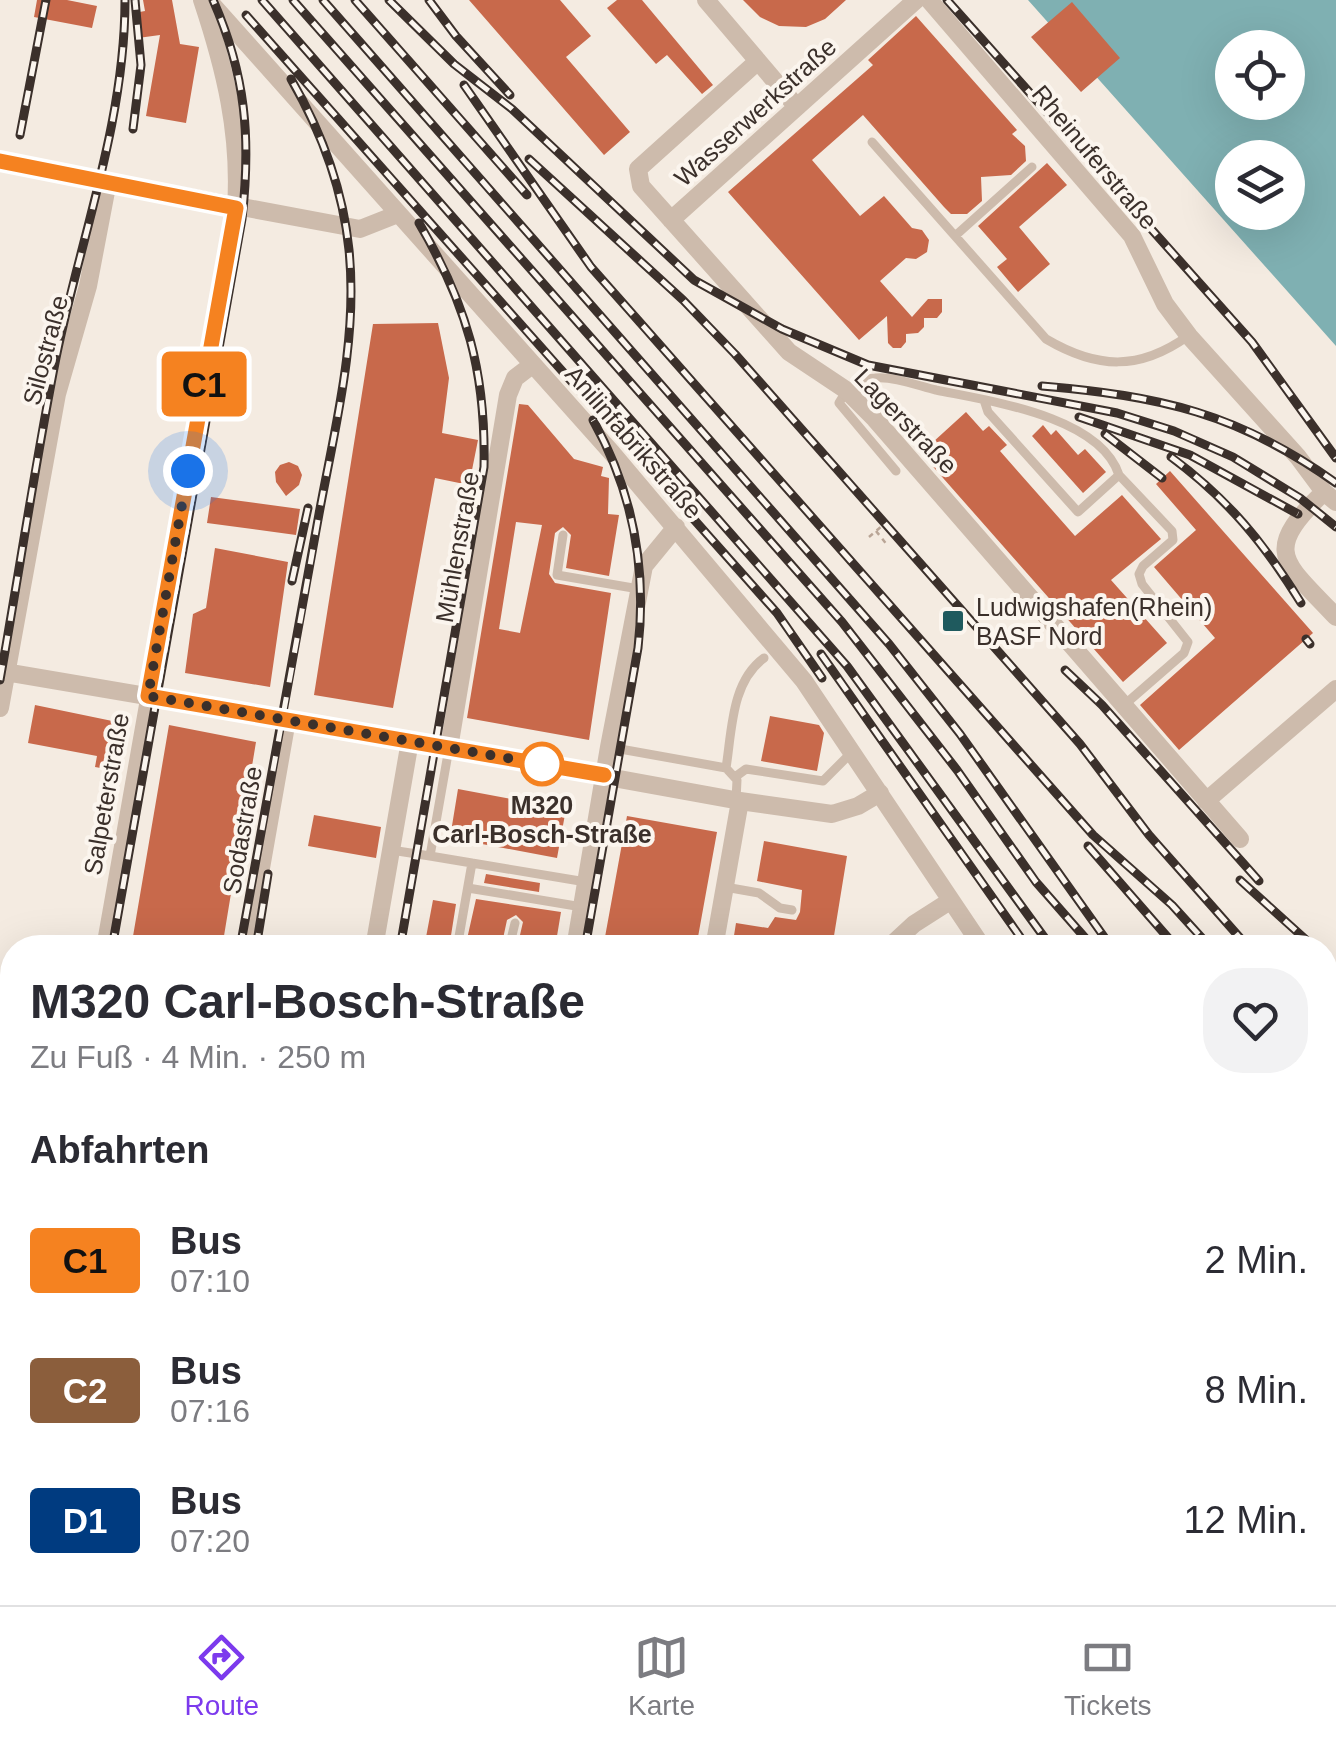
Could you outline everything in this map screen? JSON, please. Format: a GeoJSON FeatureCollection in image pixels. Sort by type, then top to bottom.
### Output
{"type":"FeatureCollection","features":[{"type":"Feature","properties":{"kind":"street","name":"Salpeterstraße"},"geometry":{"type":"LineString","coordinates":[[107,935],[236,208],[237,135],[205,0]]}},
{"type":"Feature","properties":{"kind":"street","name":"Anilinfabrikstraße"},"geometry":{"type":"LineString","coordinates":[[205,0],[676,527],[804,681],[974,935]]}},
{"type":"Feature","properties":{"kind":"street"},"geometry":{"type":"LineString","coordinates":[[706,0],[797,107]]}},
{"type":"Feature","properties":{"kind":"street","name":"Wasserwerkstraße"},"geometry":{"type":"LineString","coordinates":[[672,220],[916,0]]}},
{"type":"Feature","properties":{"kind":"street","name":"Rheinuferstraße"},"geometry":{"type":"LineString","coordinates":[[929,0],[1132,236],[1165,304],[1189,336],[1330,497],[1288,531],[1283,545],[1300,578],[1336,618]]}},
{"type":"Feature","properties":{"kind":"street","name":"Lagerstraße"},"geometry":{"type":"LineString","coordinates":[[758,61],[638,169],[640,186],[789,352],[846,390],[1060,628],[1122,706],[1240,839]]}},
{"type":"Feature","properties":{"kind":"street"},"geometry":{"type":"LineString","coordinates":[[0,162],[360,229],[398,214]]}},
{"type":"Feature","properties":{"kind":"street","name":"Silostraße"},"geometry":{"type":"LineString","coordinates":[[0,708],[57,394],[88,286],[108,181]]}},
{"type":"Feature","properties":{"kind":"street","name":"Mühlenstraße"},"geometry":{"type":"LineString","coordinates":[[449,748],[508,395],[515,378],[532,365]]}},
{"type":"Feature","properties":{"kind":"street"},"geometry":{"type":"LineString","coordinates":[[577,935],[639,589],[648,559],[676,527]]}},
{"type":"Feature","properties":{"kind":"street"},"geometry":{"type":"LineString","coordinates":[[4,672],[738,801],[832,814],[858,806],[880,792]]}},
{"type":"Feature","properties":{"kind":"street"},"geometry":{"type":"LineString","coordinates":[[1206,801],[1336,689]]}},
{"type":"Feature","properties":{"kind":"street","name":"Sodastraße"},"geometry":{"type":"LineString","coordinates":[[249,935],[286,720]]}},
{"type":"Feature","properties":{"kind":"street"},"geometry":{"type":"LineString","coordinates":[[376,935],[410,741]]}},
{"type":"Feature","properties":{"kind":"street"},"geometry":{"type":"LineString","coordinates":[[716,935],[738,801]]}},
{"type":"Feature","properties":{"kind":"street"},"geometry":{"type":"LineString","coordinates":[[902,935],[950,901]]}},
{"type":"Feature","properties":{"kind":"lane"},"geometry":{"type":"LineString","coordinates":[[872,142],[1046,339],[1076,356],[1130,362],[1160,354],[1189,336]]}},
{"type":"Feature","properties":{"kind":"lane"},"geometry":{"type":"LineString","coordinates":[[955,236],[1032,168]]}},
{"type":"Feature","properties":{"kind":"lane"},"geometry":{"type":"LineString","coordinates":[[896,470],[839,403],[846,390],[876,377],[1060,420],[1115,462],[1120,475],[1172,532],[1174,540],[1138,574],[1188,642],[1184,652],[1122,706]]}},
{"type":"Feature","properties":{"kind":"lane"},"geometry":{"type":"LineString","coordinates":[[984,400],[988,412],[1078,512],[1120,475]]}},
{"type":"Feature","properties":{"kind":"lane"},"geometry":{"type":"LineString","coordinates":[[563,535],[557,575],[639,589]]}},
{"type":"Feature","properties":{"kind":"lane"},"geometry":{"type":"LineString","coordinates":[[726,768],[741,687],[764,658]]}},
{"type":"Feature","properties":{"kind":"lane"},"geometry":{"type":"LineString","coordinates":[[608,747],[726,768],[734,776],[738,801]]}},
{"type":"Feature","properties":{"kind":"lane"},"geometry":{"type":"LineString","coordinates":[[430,856],[449,748]]}},
{"type":"Feature","properties":{"kind":"lane"},"geometry":{"type":"LineString","coordinates":[[734,776],[746,769],[824,781],[853,750]]}},
{"type":"Feature","properties":{"kind":"lane"},"geometry":{"type":"LineString","coordinates":[[391,850],[586,882]]}},
{"type":"Feature","properties":{"kind":"lane"},"geometry":{"type":"LineString","coordinates":[[459,935],[472,863]]}},
{"type":"Feature","properties":{"kind":"lane"},"geometry":{"type":"LineString","coordinates":[[725,887],[760,893],[780,908],[792,910]]}},
{"type":"Feature","properties":{"kind":"lane"},"geometry":{"type":"LineString","coordinates":[[468,888],[582,907]]}},
{"type":"Feature","properties":{"kind":"lane"},"geometry":{"type":"LineString","coordinates":[[512,935],[514,923]]}},
{"type":"Feature","properties":{"kind":"path"},"geometry":{"type":"LineString","coordinates":[[870,537],[882,526]]}},
{"type":"Feature","properties":{"kind":"path"},"geometry":{"type":"LineString","coordinates":[[876,532],[888,546]]}},
{"type":"Feature","properties":{"kind":"water"},"geometry":{"type":"Polygon","coordinates":[[[1028,0],[1336,0],[1336,346],[1233,230],[1305,230],[1305,140],[1215,140],[1215,210],[1028,0]]]}},
{"type":"Feature","properties":{"kind":"building"},"geometry":{"type":"Polygon","coordinates":[[[37,0],[97,6],[92,28],[34,17],[37,0]]]}},
{"type":"Feature","properties":{"kind":"building"},"geometry":{"type":"Polygon","coordinates":[[[143,0],[172,0],[180,44],[199,47],[186,123],[146,116],[160,35],[138,38],[134,13],[145,11],[143,0]]]}},
{"type":"Feature","properties":{"kind":"building"},"geometry":{"type":"Polygon","coordinates":[[[469,0],[560,0],[591,36],[566,57],[630,132],[604,155],[469,0]]]}},
{"type":"Feature","properties":{"kind":"building"},"geometry":{"type":"Polygon","coordinates":[[[617,0],[642,0],[713,85],[702,94],[667,55],[656,64],[607,8],[617,0]]]}},
{"type":"Feature","properties":{"kind":"building"},"geometry":{"type":"Polygon","coordinates":[[[743,0],[846,0],[825,19],[806,27],[779,26],[760,17],[743,0]]]}},
{"type":"Feature","properties":{"kind":"building"},"geometry":{"type":"Polygon","coordinates":[[[1072,2],[1120,58],[1081,92],[1031,37],[1072,2]]]}},
{"type":"Feature","properties":{"kind":"building"},"geometry":{"type":"Polygon","coordinates":[[[916,16],[1017,130],[1012,134],[1025,146],[1026,161],[1011,175],[981,177],[982,201],[967,214],[951,214],[863,115],[812,160],[860,216],[884,196],[912,228],[922,230],[929,240],[927,252],[916,259],[906,258],[880,281],[912,317],[928,299],[942,299],[942,312],[937,318],[924,318],[924,327],[918,333],[906,334],[901,348],[893,348],[888,343],[887,316],[859,340],[728,192],[873,65],[868,60],[916,16]]]}},
{"type":"Feature","properties":{"kind":"building"},"geometry":{"type":"Polygon","coordinates":[[[1047,163],[1067,185],[1019,227],[1050,264],[1018,292],[997,267],[1007,259],[978,226],[1047,163]]]}},
{"type":"Feature","properties":{"kind":"building"},"geometry":{"type":"Polygon","coordinates":[[[438,323],[449,378],[442,433],[478,440],[469,485],[435,478],[393,708],[314,695],[373,324],[438,323]]]}},
{"type":"Feature","properties":{"kind":"building"},"geometry":{"type":"Polygon","coordinates":[[[519,404],[528,405],[574,459],[603,467],[601,476],[609,478],[608,514],[619,515],[609,576],[566,568],[571,535],[563,527],[555,533],[549,574],[555,583],[611,593],[589,740],[467,718],[519,404]],[[516,522],[499,629],[520,633],[542,525],[516,522]]]}},
{"type":"Feature","properties":{"kind":"building"},"geometry":{"type":"Polygon","coordinates":[[[966,412],[983,431],[989,426],[1007,445],[1000,451],[1075,536],[1122,495],[1161,539],[1111,580],[1167,643],[1123,682],[921,453],[966,412]]]}},
{"type":"Feature","properties":{"kind":"building"},"geometry":{"type":"Polygon","coordinates":[[[1043,425],[1051,435],[1056,430],[1078,455],[1085,449],[1106,472],[1083,493],[1032,436],[1043,425]]]}},
{"type":"Feature","properties":{"kind":"building"},"geometry":{"type":"Polygon","coordinates":[[[289,462],[298,466],[302,475],[299,485],[286,496],[276,482],[275,472],[289,462]]]}},
{"type":"Feature","properties":{"kind":"building"},"geometry":{"type":"Polygon","coordinates":[[[1170,471],[1313,633],[1179,750],[1140,705],[1215,638],[1154,567],[1196,530],[1156,484],[1170,471]]]}},
{"type":"Feature","properties":{"kind":"building"},"geometry":{"type":"Polygon","coordinates":[[[211,497],[300,509],[296,535],[207,523],[211,497]]]}},
{"type":"Feature","properties":{"kind":"building"},"geometry":{"type":"Polygon","coordinates":[[[215,548],[288,562],[270,687],[185,673],[193,614],[206,608],[215,548]]]}},
{"type":"Feature","properties":{"kind":"building"},"geometry":{"type":"Polygon","coordinates":[[[35,705],[122,723],[112,770],[95,767],[97,756],[28,743],[35,705]]]}},
{"type":"Feature","properties":{"kind":"building"},"geometry":{"type":"Polygon","coordinates":[[[770,716],[819,725],[824,733],[817,771],[761,761],[770,716]]]}},
{"type":"Feature","properties":{"kind":"building"},"geometry":{"type":"Polygon","coordinates":[[[169,725],[256,742],[224,935],[133,935],[169,725]]]}},
{"type":"Feature","properties":{"kind":"building"},"geometry":{"type":"Polygon","coordinates":[[[458,789],[566,809],[557,858],[450,838],[458,789]]]}},
{"type":"Feature","properties":{"kind":"building"},"geometry":{"type":"Polygon","coordinates":[[[314,815],[381,827],[376,858],[308,846],[314,815]]]}},
{"type":"Feature","properties":{"kind":"building"},"geometry":{"type":"Polygon","coordinates":[[[627,816],[717,832],[698,935],[605,935],[627,816]]]}},
{"type":"Feature","properties":{"kind":"building"},"geometry":{"type":"Polygon","coordinates":[[[764,841],[847,856],[834,935],[734,935],[736,923],[768,928],[775,917],[796,920],[800,912],[802,890],[757,881],[764,841]]]}},
{"type":"Feature","properties":{"kind":"building"},"geometry":{"type":"Polygon","coordinates":[[[486,874],[540,883],[539,892],[484,883],[486,874]]]}},
{"type":"Feature","properties":{"kind":"building"},"geometry":{"type":"Polygon","coordinates":[[[476,899],[561,912],[557,935],[520,935],[523,922],[516,915],[507,920],[504,935],[468,935],[476,899]]]}},
{"type":"Feature","properties":{"kind":"building"},"geometry":{"type":"Polygon","coordinates":[[[433,900],[456,904],[451,935],[426,935],[433,900]]]}},
{"type":"Feature","properties":{"kind":"railway"},"geometry":{"type":"LineString","coordinates":[[20,135],[46,0]]}},
{"type":"Feature","properties":{"kind":"railway"},"geometry":{"type":"LineString","coordinates":[[0,680],[56,358],[118,91],[125,0]]}},
{"type":"Feature","properties":{"kind":"railway"},"geometry":{"type":"LineString","coordinates":[[133,129],[141,65],[135,0]]}},
{"type":"Feature","properties":{"kind":"railway"},"geometry":{"type":"LineString","coordinates":[[114,935],[242,219],[246,161],[243,107],[233,54],[213,0]]}},
{"type":"Feature","properties":{"kind":"railway"},"geometry":{"type":"LineString","coordinates":[[262,0],[847,666],[1043,935]]}},
{"type":"Feature","properties":{"kind":"railway"},"geometry":{"type":"LineString","coordinates":[[293,0],[842,622],[957,770],[1036,882],[1083,935]]}},
{"type":"Feature","properties":{"kind":"railway"},"geometry":{"type":"LineString","coordinates":[[323,0],[889,644],[960,734],[1103,935]]}},
{"type":"Feature","properties":{"kind":"railway"},"geometry":{"type":"LineString","coordinates":[[355,0],[527,195]]}},
{"type":"Feature","properties":{"kind":"railway"},"geometry":{"type":"LineString","coordinates":[[389,0],[454,64],[512,109],[694,280],[782,329],[868,365],[1117,413],[1174,431],[1233,457],[1300,498],[1336,527]]}},
{"type":"Feature","properties":{"kind":"railway"},"geometry":{"type":"LineString","coordinates":[[429,0],[510,95]]}},
{"type":"Feature","properties":{"kind":"railway"},"geometry":{"type":"LineString","coordinates":[[947,0],[1252,342],[1336,458]]}},
{"type":"Feature","properties":{"kind":"railway"},"geometry":{"type":"LineString","coordinates":[[246,15],[777,613],[822,678]]}},
{"type":"Feature","properties":{"kind":"railway"},"geometry":{"type":"LineString","coordinates":[[242,935],[338,416],[350,317],[349,250],[342,205],[321,140],[291,79]]}},
{"type":"Feature","properties":{"kind":"railway"},"geometry":{"type":"LineString","coordinates":[[464,85],[591,267],[1093,835],[1172,905],[1199,935]]}},
{"type":"Feature","properties":{"kind":"railway"},"geometry":{"type":"LineString","coordinates":[[529,159],[683,300],[735,354],[1080,744],[1149,835],[1237,935]]}},
{"type":"Feature","properties":{"kind":"railway"},"geometry":{"type":"LineString","coordinates":[[402,935],[484,467],[481,400],[470,340],[450,282],[419,223]]}},
{"type":"Feature","properties":{"kind":"railway"},"geometry":{"type":"LineString","coordinates":[[1042,386],[1124,396],[1196,412],[1265,440],[1336,483]]}},
{"type":"Feature","properties":{"kind":"railway"},"geometry":{"type":"LineString","coordinates":[[1079,417],[1190,455],[1298,514]]}},
{"type":"Feature","properties":{"kind":"railway"},"geometry":{"type":"LineString","coordinates":[[587,935],[640,618],[634,530],[618,474],[593,420]]}},
{"type":"Feature","properties":{"kind":"railway"},"geometry":{"type":"LineString","coordinates":[[1105,434],[1162,478]]}},
{"type":"Feature","properties":{"kind":"railway"},"geometry":{"type":"LineString","coordinates":[[1171,457],[1244,523],[1301,603]]}},
{"type":"Feature","properties":{"kind":"railway"},"geometry":{"type":"LineString","coordinates":[[292,581],[308,508]]}},
{"type":"Feature","properties":{"kind":"railway"},"geometry":{"type":"LineString","coordinates":[[1306,639],[1310,644]]}},
{"type":"Feature","properties":{"kind":"railway"},"geometry":{"type":"LineString","coordinates":[[821,654],[1019,935]]}},
{"type":"Feature","properties":{"kind":"railway"},"geometry":{"type":"LineString","coordinates":[[1065,670],[1102,705],[1259,881]]}},
{"type":"Feature","properties":{"kind":"railway"},"geometry":{"type":"LineString","coordinates":[[1088,846],[1166,935]]}},
{"type":"Feature","properties":{"kind":"railway"},"geometry":{"type":"LineString","coordinates":[[258,935],[268,874]]}},
{"type":"Feature","properties":{"kind":"railway"},"geometry":{"type":"LineString","coordinates":[[1240,880],[1301,935]]}},
{"type":"Feature","properties":{"kind":"bus line","name":"C1"},"geometry":{"type":"LineString","coordinates":[[0,161],[236,208],[148,696],[604,775]]}},
{"type":"Feature","properties":{"kind":"place","name":"Ludwigshafen(Rhein) BASF Nord"},"geometry":{"type":"Point","coordinates":[953,621]}},
{"type":"Feature","properties":{"kind":"place","name":"M320 Carl-Bosch-Straße"},"geometry":{"type":"Point","coordinates":[542,764]}},
{"type":"Feature","properties":{"kind":"route"},"geometry":{"type":"LineString","coordinates":[[188,471],[148,696],[542,764]]}}]}
